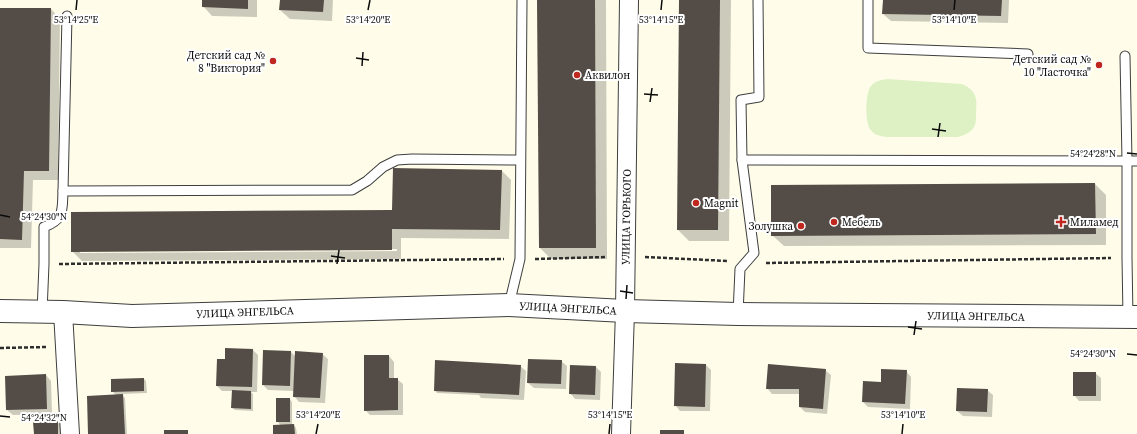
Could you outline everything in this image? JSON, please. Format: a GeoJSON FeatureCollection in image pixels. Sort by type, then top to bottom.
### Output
{"type":"FeatureCollection","features":[{"type":"Feature","properties":{"kind":"street","name":"УЛИЦА ГОРЬКОГО"},"geometry":{"type":"LineString","coordinates":[[622,434],[629,0]]}},
{"type":"Feature","properties":{"kind":"street","name":"УЛИЦА ЭНГЕЛЬСА"},"geometry":{"type":"LineString","coordinates":[[0,311],[63,312],[132,316],[509,305],[625,311],[738,314],[1133,317]]}},
{"type":"Feature","properties":{"kind":"street"},"geometry":{"type":"LineString","coordinates":[[63,312],[70,434]]}},
{"type":"Feature","properties":{"kind":"lane"},"geometry":{"type":"LineString","coordinates":[[509,305],[520,259],[522,0]]}},
{"type":"Feature","properties":{"kind":"lane"},"geometry":{"type":"LineString","coordinates":[[738,314],[740,269],[754,252],[742,160],[741,100],[759,98],[758,0]]}},
{"type":"Feature","properties":{"kind":"lane"},"geometry":{"type":"LineString","coordinates":[[868,0],[868,48],[1028,54]]}},
{"type":"Feature","properties":{"kind":"lane"},"geometry":{"type":"LineString","coordinates":[[42,312],[44,227],[53,224],[62,214],[66,16]]}},
{"type":"Feature","properties":{"kind":"lane"},"geometry":{"type":"LineString","coordinates":[[1125,56],[1127,258],[1133,317]]}},
{"type":"Feature","properties":{"kind":"lane"},"geometry":{"type":"LineString","coordinates":[[63,191],[352,190],[367,181],[383,166],[397,160],[520,160]]}},
{"type":"Feature","properties":{"kind":"lane"},"geometry":{"type":"LineString","coordinates":[[742,160],[1137,161]]}},
{"type":"Feature","properties":{"kind":"path"},"geometry":{"type":"LineString","coordinates":[[44,264],[625,257],[746,262],[1127,258]]}},
{"type":"Feature","properties":{"kind":"path"},"geometry":{"type":"LineString","coordinates":[[0,348],[65,347]]}},
{"type":"Feature","properties":{"kind":"green space"},"geometry":{"type":"Polygon","coordinates":[[[887,79],[962,84],[971,90],[975,96],[975,126],[965,135],[958,137],[886,137],[875,134],[870,129],[867,120],[866,108],[869,90],[873,84],[887,79]]]}},
{"type":"Feature","properties":{"kind":"building"},"geometry":{"type":"Polygon","coordinates":[[[202,0],[248,0],[248,9],[202,7],[202,0]]]}},
{"type":"Feature","properties":{"kind":"building"},"geometry":{"type":"Polygon","coordinates":[[[280,0],[324,0],[323,12],[279,10],[280,0]]]}},
{"type":"Feature","properties":{"kind":"building"},"geometry":{"type":"Polygon","coordinates":[[[537,0],[595,0],[596,248],[539,248],[537,0]]]}},
{"type":"Feature","properties":{"kind":"building"},"geometry":{"type":"Polygon","coordinates":[[[679,0],[720,0],[718,230],[677,230],[679,0]]]}},
{"type":"Feature","properties":{"kind":"building"},"geometry":{"type":"Polygon","coordinates":[[[883,0],[1002,0],[1001,16],[882,14],[883,0]]]}},
{"type":"Feature","properties":{"kind":"building"},"geometry":{"type":"Polygon","coordinates":[[[0,8],[51,8],[49,171],[24,171],[22,240],[0,239],[0,8]]]}},
{"type":"Feature","properties":{"kind":"building"},"geometry":{"type":"Polygon","coordinates":[[[393,168],[502,170],[500,230],[392,229],[392,250],[71,252],[71,212],[392,210],[393,168]]]}},
{"type":"Feature","properties":{"kind":"building"},"geometry":{"type":"Polygon","coordinates":[[[1095,183],[1096,234],[771,236],[771,185],[1095,183]]]}},
{"type":"Feature","properties":{"kind":"building"},"geometry":{"type":"Polygon","coordinates":[[[225,348],[253,349],[252,387],[216,386],[217,359],[225,359],[225,348]]]}},
{"type":"Feature","properties":{"kind":"building"},"geometry":{"type":"Polygon","coordinates":[[[263,350],[291,351],[290,386],[262,385],[263,350]]]}},
{"type":"Feature","properties":{"kind":"building"},"geometry":{"type":"Polygon","coordinates":[[[295,351],[323,353],[320,398],[293,397],[295,351]]]}},
{"type":"Feature","properties":{"kind":"building"},"geometry":{"type":"Polygon","coordinates":[[[364,355],[389,355],[389,378],[398,378],[398,410],[364,411],[364,355]]]}},
{"type":"Feature","properties":{"kind":"building"},"geometry":{"type":"Polygon","coordinates":[[[528,359],[562,360],[561,384],[527,383],[528,359]]]}},
{"type":"Feature","properties":{"kind":"building"},"geometry":{"type":"Polygon","coordinates":[[[435,360],[521,365],[519,395],[434,391],[435,360]]]}},
{"type":"Feature","properties":{"kind":"building"},"geometry":{"type":"Polygon","coordinates":[[[675,363],[706,364],[705,407],[674,406],[675,363]]]}},
{"type":"Feature","properties":{"kind":"building"},"geometry":{"type":"Polygon","coordinates":[[[768,364],[826,369],[823,409],[799,407],[799,389],[766,389],[768,364]]]}},
{"type":"Feature","properties":{"kind":"building"},"geometry":{"type":"Polygon","coordinates":[[[570,365],[596,366],[595,395],[569,394],[570,365]]]}},
{"type":"Feature","properties":{"kind":"building"},"geometry":{"type":"Polygon","coordinates":[[[881,369],[907,370],[905,404],[862,402],[863,381],[881,382],[881,369]]]}},
{"type":"Feature","properties":{"kind":"building"},"geometry":{"type":"Polygon","coordinates":[[[1073,372],[1096,372],[1096,396],[1073,396],[1073,372]]]}},
{"type":"Feature","properties":{"kind":"building"},"geometry":{"type":"Polygon","coordinates":[[[46,374],[47,409],[6,410],[5,376],[46,374]]]}},
{"type":"Feature","properties":{"kind":"building"},"geometry":{"type":"Polygon","coordinates":[[[144,378],[144,391],[111,392],[111,379],[144,378]]]}},
{"type":"Feature","properties":{"kind":"building"},"geometry":{"type":"Polygon","coordinates":[[[957,388],[988,389],[987,412],[956,411],[957,388]]]}},
{"type":"Feature","properties":{"kind":"building"},"geometry":{"type":"Polygon","coordinates":[[[232,390],[251,391],[251,409],[231,408],[232,390]]]}},
{"type":"Feature","properties":{"kind":"building"},"geometry":{"type":"Polygon","coordinates":[[[123,394],[125,434],[88,434],[87,396],[123,394]]]}},
{"type":"Feature","properties":{"kind":"building"},"geometry":{"type":"Polygon","coordinates":[[[276,398],[290,398],[290,422],[276,422],[276,398]]]}},
{"type":"Feature","properties":{"kind":"building"},"geometry":{"type":"Polygon","coordinates":[[[58,421],[58,434],[34,434],[33,422],[58,421]]]}},
{"type":"Feature","properties":{"kind":"building"},"geometry":{"type":"Polygon","coordinates":[[[294,424],[295,434],[273,434],[273,425],[294,424]]]}},
{"type":"Feature","properties":{"kind":"building"},"geometry":{"type":"Polygon","coordinates":[[[164,430],[188,430],[188,434],[164,434],[164,430]]]}},
{"type":"Feature","properties":{"kind":"building"},"geometry":{"type":"Polygon","coordinates":[[[660,430],[684,430],[684,434],[660,434],[660,430]]]}},
{"type":"Feature","properties":{"kind":"place","name":"Детский сад № 8 \"Виктория\""},"geometry":{"type":"Point","coordinates":[273,61]}},
{"type":"Feature","properties":{"kind":"place","name":"Детский сад № 10 \"Ласточка\""},"geometry":{"type":"Point","coordinates":[1099,65]}},
{"type":"Feature","properties":{"kind":"place","name":"Аквилон"},"geometry":{"type":"Point","coordinates":[577,75]}},
{"type":"Feature","properties":{"kind":"place","name":"Magnit"},"geometry":{"type":"Point","coordinates":[696,203]}},
{"type":"Feature","properties":{"kind":"place","name":"Мебель"},"geometry":{"type":"Point","coordinates":[834,222]}},
{"type":"Feature","properties":{"kind":"place","name":"Миламед"},"geometry":{"type":"Point","coordinates":[1061,222]}},
{"type":"Feature","properties":{"kind":"place","name":"Золушка"},"geometry":{"type":"Point","coordinates":[801,226]}}]}
